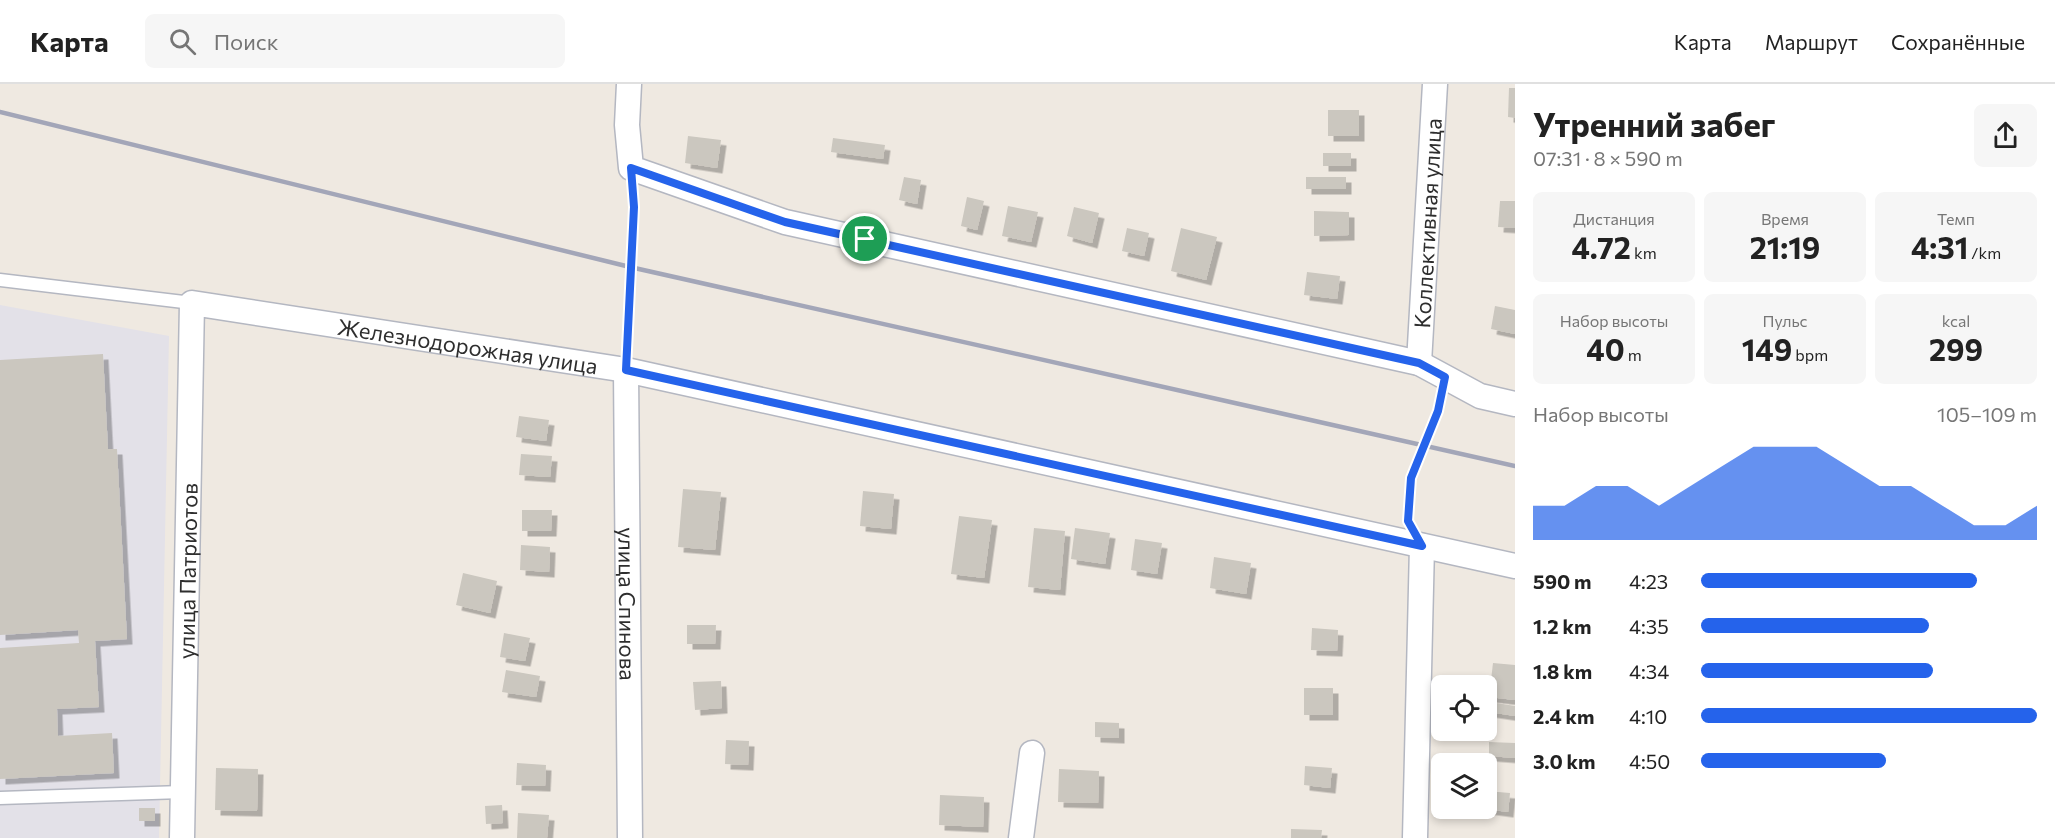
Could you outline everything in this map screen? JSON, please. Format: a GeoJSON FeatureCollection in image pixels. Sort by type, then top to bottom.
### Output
{"type":"FeatureCollection","features":[{"type":"Feature","properties":{"kind":"street"},"geometry":{"type":"LineString","coordinates":[[629,84],[627,125],[631,168],[785,222],[1419,363],[1480,396],[1515,404]]}},
{"type":"Feature","properties":{"kind":"street","name":"Коллективная улица"},"geometry":{"type":"LineString","coordinates":[[1419,363],[1435,84]]}},
{"type":"Feature","properties":{"kind":"street","name":"Железнодорожная улица"},"geometry":{"type":"LineString","coordinates":[[192,303],[626,370],[1515,566]]}},
{"type":"Feature","properties":{"kind":"street","name":"улица Патриотов"},"geometry":{"type":"LineString","coordinates":[[182,838],[192,303]]}},
{"type":"Feature","properties":{"kind":"street","name":"улица Спинова"},"geometry":{"type":"LineString","coordinates":[[626,370],[630,838]]}},
{"type":"Feature","properties":{"kind":"street"},"geometry":{"type":"LineString","coordinates":[[1415,838],[1422,546]]}},
{"type":"Feature","properties":{"kind":"street"},"geometry":{"type":"LineString","coordinates":[[1021,838],[1032,753]]}},
{"type":"Feature","properties":{"kind":"lane"},"geometry":{"type":"LineString","coordinates":[[0,280],[192,303]]}},
{"type":"Feature","properties":{"kind":"lane"},"geometry":{"type":"LineString","coordinates":[[0,798],[182,792]]}},
{"type":"Feature","properties":{"kind":"path"},"geometry":{"type":"LineString","coordinates":[[626,370],[634,207],[631,168]]}},
{"type":"Feature","properties":{"kind":"path"},"geometry":{"type":"LineString","coordinates":[[1422,546],[1408,521],[1411,478],[1438,411],[1445,377]]}},
{"type":"Feature","properties":{"kind":"shaded area"},"geometry":{"type":"Polygon","coordinates":[[[0,305],[169,336],[159,838],[0,838],[0,305]]]}},
{"type":"Feature","properties":{"kind":"building"},"geometry":{"type":"Polygon","coordinates":[[[1509,88],[1515,88],[1515,118],[1508,117],[1509,88]]]}},
{"type":"Feature","properties":{"kind":"building"},"geometry":{"type":"Polygon","coordinates":[[[1328,110],[1359,110],[1359,136],[1328,136],[1328,110]]]}},
{"type":"Feature","properties":{"kind":"building"},"geometry":{"type":"Polygon","coordinates":[[[688,136],[721,140],[717,168],[685,163],[688,136]]]}},
{"type":"Feature","properties":{"kind":"building"},"geometry":{"type":"Polygon","coordinates":[[[833,138],[885,145],[883,159],[831,152],[833,138]]]}},
{"type":"Feature","properties":{"kind":"building"},"geometry":{"type":"Polygon","coordinates":[[[1323,153],[1351,153],[1351,166],[1323,166],[1323,153]]]}},
{"type":"Feature","properties":{"kind":"building"},"geometry":{"type":"Polygon","coordinates":[[[904,177],[921,180],[917,204],[899,200],[904,177]]]}},
{"type":"Feature","properties":{"kind":"building"},"geometry":{"type":"Polygon","coordinates":[[[1306,177],[1346,177],[1346,189],[1306,189],[1306,177]]]}},
{"type":"Feature","properties":{"kind":"building"},"geometry":{"type":"Polygon","coordinates":[[[967,197],[984,201],[977,230],[961,226],[967,197]]]}},
{"type":"Feature","properties":{"kind":"building"},"geometry":{"type":"Polygon","coordinates":[[[1500,201],[1515,201],[1515,228],[1498,227],[1500,201]]]}},
{"type":"Feature","properties":{"kind":"building"},"geometry":{"type":"Polygon","coordinates":[[[1008,206],[1038,212],[1031,242],[1002,236],[1008,206]]]}},
{"type":"Feature","properties":{"kind":"building"},"geometry":{"type":"Polygon","coordinates":[[[1074,207],[1099,213],[1092,243],[1067,236],[1074,207]]]}},
{"type":"Feature","properties":{"kind":"building"},"geometry":{"type":"Polygon","coordinates":[[[1314,211],[1349,212],[1349,235],[1314,236],[1314,211]]]}},
{"type":"Feature","properties":{"kind":"building"},"geometry":{"type":"Polygon","coordinates":[[[1127,228],[1149,233],[1144,256],[1122,251],[1127,228]]]}},
{"type":"Feature","properties":{"kind":"building"},"geometry":{"type":"Polygon","coordinates":[[[1181,228],[1217,237],[1206,280],[1171,271],[1181,228]]]}},
{"type":"Feature","properties":{"kind":"building"},"geometry":{"type":"Polygon","coordinates":[[[1307,272],[1340,276],[1337,299],[1304,295],[1307,272]]]}},
{"type":"Feature","properties":{"kind":"building"},"geometry":{"type":"Polygon","coordinates":[[[1495,306],[1515,310],[1515,334],[1491,329],[1495,306]]]}},
{"type":"Feature","properties":{"kind":"building"},"geometry":{"type":"Polygon","coordinates":[[[103,354],[108,449],[117,449],[127,639],[95,641],[99,707],[57,709],[58,736],[112,733],[114,773],[0,779],[0,648],[79,643],[78,630],[0,635],[0,360],[103,354]]]}},
{"type":"Feature","properties":{"kind":"building"},"geometry":{"type":"Polygon","coordinates":[[[519,416],[549,420],[546,441],[516,437],[519,416]]]}},
{"type":"Feature","properties":{"kind":"building"},"geometry":{"type":"Polygon","coordinates":[[[521,454],[552,456],[550,477],[519,475],[521,454]]]}},
{"type":"Feature","properties":{"kind":"building"},"geometry":{"type":"Polygon","coordinates":[[[683,489],[721,492],[715,550],[678,547],[683,489]]]}},
{"type":"Feature","properties":{"kind":"building"},"geometry":{"type":"Polygon","coordinates":[[[863,491],[894,494],[891,529],[860,526],[863,491]]]}},
{"type":"Feature","properties":{"kind":"building"},"geometry":{"type":"Polygon","coordinates":[[[522,510],[552,510],[551,531],[522,531],[522,510]]]}},
{"type":"Feature","properties":{"kind":"building"},"geometry":{"type":"Polygon","coordinates":[[[959,516],[992,520],[984,578],[951,574],[959,516]]]}},
{"type":"Feature","properties":{"kind":"building"},"geometry":{"type":"Polygon","coordinates":[[[1034,528],[1065,531],[1060,590],[1028,587],[1034,528]]]}},
{"type":"Feature","properties":{"kind":"building"},"geometry":{"type":"Polygon","coordinates":[[[1075,528],[1110,533],[1105,564],[1071,559],[1075,528]]]}},
{"type":"Feature","properties":{"kind":"building"},"geometry":{"type":"Polygon","coordinates":[[[1135,539],[1162,543],[1157,574],[1131,570],[1135,539]]]}},
{"type":"Feature","properties":{"kind":"building"},"geometry":{"type":"Polygon","coordinates":[[[521,545],[550,547],[549,572],[520,570],[521,545]]]}},
{"type":"Feature","properties":{"kind":"building"},"geometry":{"type":"Polygon","coordinates":[[[1214,557],[1251,563],[1246,594],[1210,588],[1214,557]]]}},
{"type":"Feature","properties":{"kind":"building"},"geometry":{"type":"Polygon","coordinates":[[[463,573],[497,581],[490,613],[456,605],[463,573]]]}},
{"type":"Feature","properties":{"kind":"building"},"geometry":{"type":"Polygon","coordinates":[[[687,625],[716,625],[715,644],[687,644],[687,625]]]}},
{"type":"Feature","properties":{"kind":"building"},"geometry":{"type":"Polygon","coordinates":[[[1312,628],[1338,630],[1337,651],[1311,650],[1312,628]]]}},
{"type":"Feature","properties":{"kind":"building"},"geometry":{"type":"Polygon","coordinates":[[[504,633],[530,638],[525,661],[500,657],[504,633]]]}},
{"type":"Feature","properties":{"kind":"building"},"geometry":{"type":"Polygon","coordinates":[[[1493,663],[1515,665],[1515,700],[1497,698],[1497,675],[1492,675],[1493,663]]]}},
{"type":"Feature","properties":{"kind":"building"},"geometry":{"type":"Polygon","coordinates":[[[506,670],[540,676],[536,697],[502,692],[506,670]]]}},
{"type":"Feature","properties":{"kind":"building"},"geometry":{"type":"Polygon","coordinates":[[[721,681],[722,708],[695,710],[693,682],[721,681]]]}},
{"type":"Feature","properties":{"kind":"building"},"geometry":{"type":"Polygon","coordinates":[[[1304,688],[1333,688],[1333,715],[1304,715],[1304,688]]]}},
{"type":"Feature","properties":{"kind":"building"},"geometry":{"type":"Polygon","coordinates":[[[1497,703],[1515,706],[1515,716],[1497,713],[1497,703]]]}},
{"type":"Feature","properties":{"kind":"building"},"geometry":{"type":"Polygon","coordinates":[[[1095,722],[1119,723],[1119,738],[1095,737],[1095,722]]]}},
{"type":"Feature","properties":{"kind":"building"},"geometry":{"type":"Polygon","coordinates":[[[726,740],[749,741],[748,765],[725,764],[726,740]]]}},
{"type":"Feature","properties":{"kind":"building"},"geometry":{"type":"Polygon","coordinates":[[[1489,742],[1515,743],[1515,758],[1497,757],[1497,753],[1489,753],[1489,742]]]}},
{"type":"Feature","properties":{"kind":"building"},"geometry":{"type":"Polygon","coordinates":[[[517,763],[546,765],[545,786],[516,785],[517,763]]]}},
{"type":"Feature","properties":{"kind":"building"},"geometry":{"type":"Polygon","coordinates":[[[1305,766],[1332,768],[1330,788],[1304,785],[1305,766]]]}},
{"type":"Feature","properties":{"kind":"building"},"geometry":{"type":"Polygon","coordinates":[[[216,768],[258,769],[257,811],[215,810],[216,768]]]}},
{"type":"Feature","properties":{"kind":"building"},"geometry":{"type":"Polygon","coordinates":[[[1059,769],[1099,771],[1098,803],[1058,802],[1059,769]]]}},
{"type":"Feature","properties":{"kind":"building"},"geometry":{"type":"Polygon","coordinates":[[[1497,792],[1510,793],[1508,812],[1497,810],[1497,792]]]}},
{"type":"Feature","properties":{"kind":"building"},"geometry":{"type":"Polygon","coordinates":[[[940,795],[984,797],[983,827],[939,825],[940,795]]]}},
{"type":"Feature","properties":{"kind":"building"},"geometry":{"type":"Polygon","coordinates":[[[502,805],[503,823],[486,824],[485,806],[502,805]]]}},
{"type":"Feature","properties":{"kind":"building"},"geometry":{"type":"Polygon","coordinates":[[[139,808],[155,808],[155,821],[139,821],[139,808]]]}},
{"type":"Feature","properties":{"kind":"building"},"geometry":{"type":"Polygon","coordinates":[[[518,813],[549,815],[547,838],[517,838],[518,813]]]}},
{"type":"Feature","properties":{"kind":"building"},"geometry":{"type":"Polygon","coordinates":[[[1291,829],[1322,830],[1321,838],[1291,838],[1291,829]]]}},
{"type":"Feature","properties":{"kind":"railway"},"geometry":{"type":"LineString","coordinates":[[0,112],[630,267],[1515,466]]}},
{"type":"Feature","properties":{"kind":"route"},"geometry":{"type":"LineString","coordinates":[[631,168],[785,222],[865,239],[1419,363],[1445,377],[1438,411],[1411,478],[1408,521],[1422,546],[626,370],[634,207],[631,168]]}}]}
